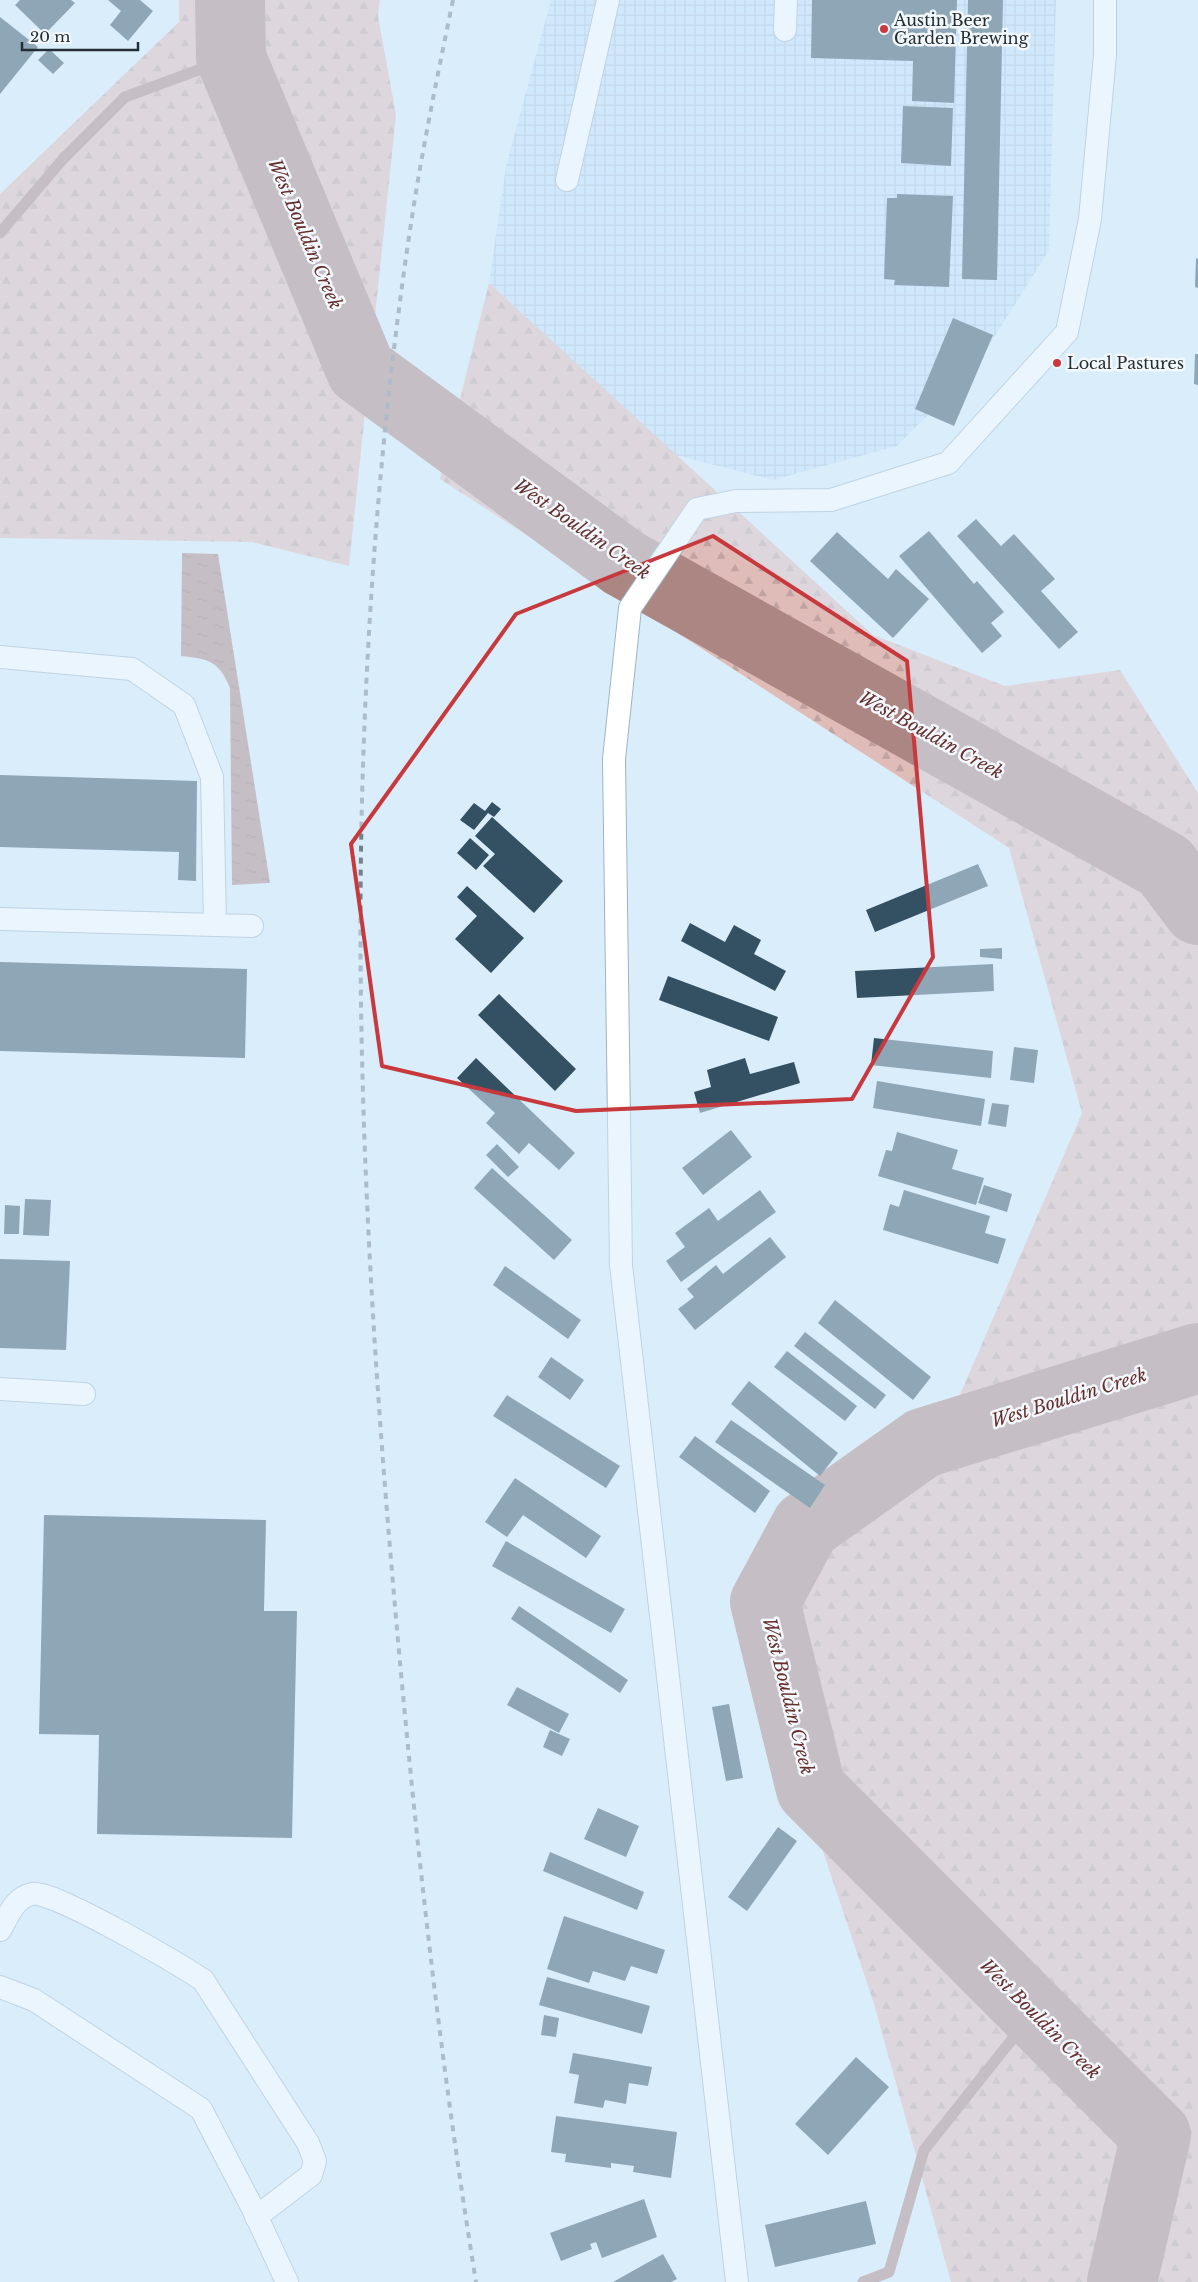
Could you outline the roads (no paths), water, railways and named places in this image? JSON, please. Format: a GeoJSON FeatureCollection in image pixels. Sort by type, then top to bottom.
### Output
{"type":"FeatureCollection","features":[{"type":"Feature","properties":{"kind":"lane"},"geometry":{"type":"LineString","coordinates":[[567,180],[608,0]]}},
{"type":"Feature","properties":{"kind":"lane"},"geometry":{"type":"LineString","coordinates":[[785,30],[786,0]]}},
{"type":"Feature","properties":{"kind":"lane"},"geometry":{"type":"LineString","coordinates":[[737,2282],[621,1265],[614,759],[630,608],[697,509],[736,501],[831,500],[948,463],[1067,332],[1090,219],[1105,55],[1104,0]]}},
{"type":"Feature","properties":{"kind":"lane"},"geometry":{"type":"LineString","coordinates":[[0,657],[132,668],[184,705],[212,777],[215,925]]}},
{"type":"Feature","properties":{"kind":"lane"},"geometry":{"type":"LineString","coordinates":[[0,919],[252,926]]}},
{"type":"Feature","properties":{"kind":"lane"},"geometry":{"type":"LineString","coordinates":[[0,1389],[84,1394]]}},
{"type":"Feature","properties":{"kind":"lane"},"geometry":{"type":"LineString","coordinates":[[0,1930],[18,1899],[34,1893],[57,1900],[177,1963],[203,1980],[308,2143],[315,2161],[311,2175],[256,2217]]}},
{"type":"Feature","properties":{"kind":"lane"},"geometry":{"type":"LineString","coordinates":[[0,1987],[34,2000],[201,2109],[287,2282]]}},
{"type":"Feature","properties":{"kind":"water"},"geometry":{"type":"Polygon","coordinates":[[[182,553],[218,554],[270,883],[232,885],[230,688],[222,672],[212,663],[199,658],[181,656],[182,553]]]}},
{"type":"Feature","properties":{"kind":"waterway","name":"West Bouldin Creek"},"geometry":{"type":"LineString","coordinates":[[230,0],[231,58],[361,370],[624,563],[1165,866],[1198,910]]}},
{"type":"Feature","properties":{"kind":"waterway"},"geometry":{"type":"LineString","coordinates":[[0,233],[63,159],[125,97],[231,58]]}},
{"type":"Feature","properties":{"kind":"waterway","name":"West Bouldin Creek"},"geometry":{"type":"LineString","coordinates":[[1122,2282],[1156,2135],[811,1789],[765,1602],[806,1526],[923,1443],[1198,1358]]}},
{"type":"Feature","properties":{"kind":"waterway"},"geometry":{"type":"LineString","coordinates":[[863,2282],[889,2272],[924,2150],[1033,2013]]}},
{"type":"Feature","properties":{"kind":"railway"},"geometry":{"type":"LineString","coordinates":[[453,0],[427,128],[414,204],[395,344],[380,484],[369,625],[363,766],[361,974],[366,1181],[371,1285],[394,1595],[410,1767],[439,2025],[476,2282]]}},
{"type":"Feature","properties":{"kind":"place","name":"Austin Beer Garden Brewing"},"geometry":{"type":"Point","coordinates":[884,29]}},
{"type":"Feature","properties":{"kind":"place","name":"Local Pastures"},"geometry":{"type":"Point","coordinates":[1057,363]}}]}
